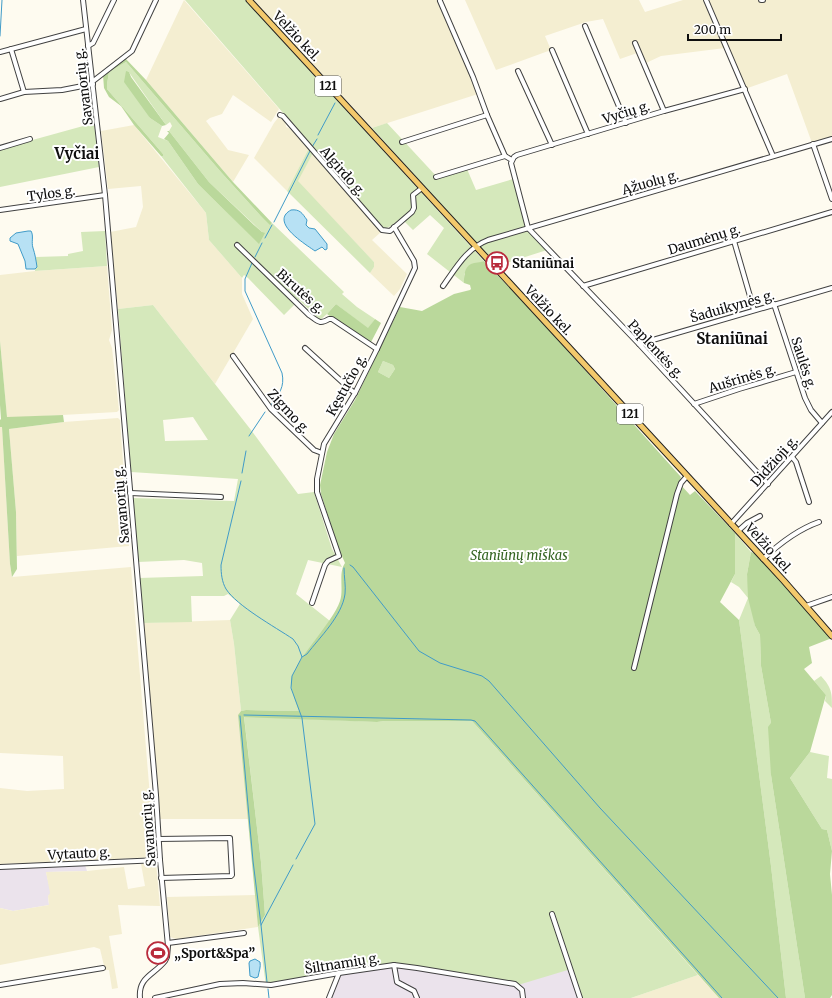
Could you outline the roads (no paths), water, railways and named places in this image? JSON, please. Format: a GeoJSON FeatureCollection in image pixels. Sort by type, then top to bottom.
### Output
{"type":"FeatureCollection","features":[{"type":"Feature","properties":{"kind":"main road","name":"Velžio kel."},"geometry":{"type":"LineString","coordinates":[[249,0],[763,558],[832,636]]}},
{"type":"Feature","properties":{"kind":"street","name":"Savanorių g."},"geometry":{"type":"LineString","coordinates":[[83,0],[105,195],[161,878],[168,943],[167,957],[162,965],[142,983],[140,998]]}},
{"type":"Feature","properties":{"kind":"street"},"geometry":{"type":"LineString","coordinates":[[88,46],[92,43],[114,0]]}},
{"type":"Feature","properties":{"kind":"street"},"geometry":{"type":"LineString","coordinates":[[0,99],[24,92],[62,90],[92,83],[132,51],[156,0]]}},
{"type":"Feature","properties":{"kind":"street"},"geometry":{"type":"LineString","coordinates":[[706,0],[773,156]]}},
{"type":"Feature","properties":{"kind":"street"},"geometry":{"type":"LineString","coordinates":[[440,1],[486,115],[505,156],[512,160],[512,167],[528,228]]}},
{"type":"Feature","properties":{"kind":"street"},"geometry":{"type":"LineString","coordinates":[[585,26],[626,122]]}},
{"type":"Feature","properties":{"kind":"street"},"geometry":{"type":"LineString","coordinates":[[0,52],[86,29]]}},
{"type":"Feature","properties":{"kind":"street"},"geometry":{"type":"LineString","coordinates":[[635,43],[664,111]]}},
{"type":"Feature","properties":{"kind":"street"},"geometry":{"type":"LineString","coordinates":[[11,49],[24,92]]}},
{"type":"Feature","properties":{"kind":"street"},"geometry":{"type":"LineString","coordinates":[[552,50],[588,134]]}},
{"type":"Feature","properties":{"kind":"street"},"geometry":{"type":"LineString","coordinates":[[518,71],[552,145]]}},
{"type":"Feature","properties":{"kind":"street","name":"Vyčių g."},"geometry":{"type":"LineString","coordinates":[[512,160],[517,155],[664,111],[745,89]]}},
{"type":"Feature","properties":{"kind":"street","name":"Algirdo g."},"geometry":{"type":"LineString","coordinates":[[280,115],[283,116],[380,228],[387,231],[394,228]]}},
{"type":"Feature","properties":{"kind":"street"},"geometry":{"type":"LineString","coordinates":[[402,142],[486,115]]}},
{"type":"Feature","properties":{"kind":"street","name":"Ąžuolų g."},"geometry":{"type":"LineString","coordinates":[[476,246],[488,240],[832,138]]}},
{"type":"Feature","properties":{"kind":"street"},"geometry":{"type":"LineString","coordinates":[[0,148],[30,139]]}},
{"type":"Feature","properties":{"kind":"street"},"geometry":{"type":"LineString","coordinates":[[813,144],[832,199]]}},
{"type":"Feature","properties":{"kind":"street"},"geometry":{"type":"LineString","coordinates":[[436,177],[505,156]]}},
{"type":"Feature","properties":{"kind":"street"},"geometry":{"type":"LineString","coordinates":[[394,228],[413,210],[413,195],[422,188]]}},
{"type":"Feature","properties":{"kind":"street","name":"Tylos g."},"geometry":{"type":"LineString","coordinates":[[0,210],[105,195]]}},
{"type":"Feature","properties":{"kind":"street","name":"Daumėnų g."},"geometry":{"type":"LineString","coordinates":[[583,286],[832,212]]}},
{"type":"Feature","properties":{"kind":"street","name":"Kęstučio g."},"geometry":{"type":"LineString","coordinates":[[312,603],[325,564],[339,556],[316,492],[324,444],[355,392],[415,268],[414,261],[394,228]]}},
{"type":"Feature","properties":{"kind":"street","name":"Paplentės g."},"geometry":{"type":"LineString","coordinates":[[528,228],[768,484]]}},
{"type":"Feature","properties":{"kind":"street"},"geometry":{"type":"LineString","coordinates":[[734,241],[754,310]]}},
{"type":"Feature","properties":{"kind":"street","name":"Birutės g."},"geometry":{"type":"LineString","coordinates":[[237,245],[318,322],[332,319],[377,349]]}},
{"type":"Feature","properties":{"kind":"street"},"geometry":{"type":"LineString","coordinates":[[444,286],[467,253],[476,246]]}},
{"type":"Feature","properties":{"kind":"street","name":"Šaduikynės g."},"geometry":{"type":"LineString","coordinates":[[638,344],[832,288]]}},
{"type":"Feature","properties":{"kind":"street","name":"Saulės g."},"geometry":{"type":"LineString","coordinates":[[774,304],[808,405],[816,418],[822,423]]}},
{"type":"Feature","properties":{"kind":"street"},"geometry":{"type":"LineString","coordinates":[[305,348],[355,392]]}},
{"type":"Feature","properties":{"kind":"street","name":"Zigmo g."},"geometry":{"type":"LineString","coordinates":[[233,356],[271,409],[314,450],[322,453]]}},
{"type":"Feature","properties":{"kind":"street","name":"Aušrinės g."},"geometry":{"type":"LineString","coordinates":[[694,404],[796,372]]}},
{"type":"Feature","properties":{"kind":"street","name":"Didžioji g."},"geometry":{"type":"LineString","coordinates":[[731,524],[832,412]]}},
{"type":"Feature","properties":{"kind":"street"},"geometry":{"type":"LineString","coordinates":[[792,457],[796,462],[809,502]]}},
{"type":"Feature","properties":{"kind":"street"},"geometry":{"type":"LineString","coordinates":[[634,668],[677,494],[681,483],[687,476]]}},
{"type":"Feature","properties":{"kind":"street"},"geometry":{"type":"LineString","coordinates":[[130,493],[221,497]]}},
{"type":"Feature","properties":{"kind":"street"},"geometry":{"type":"LineString","coordinates":[[738,531],[747,523],[760,516]]}},
{"type":"Feature","properties":{"kind":"street"},"geometry":{"type":"LineString","coordinates":[[763,558],[804,529],[819,522]]}},
{"type":"Feature","properties":{"kind":"street"},"geometry":{"type":"LineString","coordinates":[[806,606],[832,597]]}},
{"type":"Feature","properties":{"kind":"street"},"geometry":{"type":"LineString","coordinates":[[158,839],[230,838],[232,875],[230,877],[161,878]]}},
{"type":"Feature","properties":{"kind":"street","name":"Vytauto g."},"geometry":{"type":"LineString","coordinates":[[0,867],[160,860]]}},
{"type":"Feature","properties":{"kind":"street"},"geometry":{"type":"LineString","coordinates":[[552,914],[580,998]]}},
{"type":"Feature","properties":{"kind":"street"},"geometry":{"type":"LineString","coordinates":[[168,943],[244,933]]}},
{"type":"Feature","properties":{"kind":"street"},"geometry":{"type":"LineString","coordinates":[[394,965],[397,982],[414,991],[418,998]]}},
{"type":"Feature","properties":{"kind":"street","name":"Šiltnamių g."},"geometry":{"type":"LineString","coordinates":[[155,998],[220,984],[244,983],[271,986],[339,973],[394,965],[515,984],[522,990],[523,998]]}},
{"type":"Feature","properties":{"kind":"street"},"geometry":{"type":"LineString","coordinates":[[0,985],[103,968]]}},
{"type":"Feature","properties":{"kind":"street"},"geometry":{"type":"LineString","coordinates":[[329,998],[339,973]]}},
{"type":"Feature","properties":{"kind":"water"},"geometry":{"type":"Polygon","coordinates":[[[291,210],[297,210],[302,213],[307,220],[306,225],[309,228],[315,229],[327,244],[327,249],[325,250],[322,247],[315,251],[291,232],[286,226],[284,220],[285,215],[291,210]]]}},
{"type":"Feature","properties":{"kind":"water"},"geometry":{"type":"Polygon","coordinates":[[[31,231],[32,235],[32,246],[37,267],[35,269],[26,269],[25,261],[18,244],[10,241],[10,238],[16,233],[31,231]]]}},
{"type":"Feature","properties":{"kind":"water"},"geometry":{"type":"Polygon","coordinates":[[[255,959],[260,962],[260,966],[258,977],[255,978],[250,976],[249,963],[255,959]]]}},
{"type":"Feature","properties":{"kind":"waterway"},"geometry":{"type":"LineString","coordinates":[[0,36],[2,0]]}},
{"type":"Feature","properties":{"kind":"waterway"},"geometry":{"type":"LineString","coordinates":[[318,135],[335,103]]}},
{"type":"Feature","properties":{"kind":"waterway"},"geometry":{"type":"LineString","coordinates":[[312,147],[317,139]]}},
{"type":"Feature","properties":{"kind":"waterway"},"geometry":{"type":"LineString","coordinates":[[274,222],[310,151]]}},
{"type":"Feature","properties":{"kind":"waterway"},"geometry":{"type":"LineString","coordinates":[[265,238],[272,225]]}},
{"type":"Feature","properties":{"kind":"waterway"},"geometry":{"type":"LineString","coordinates":[[255,257],[262,243]]}},
{"type":"Feature","properties":{"kind":"waterway"},"geometry":{"type":"LineString","coordinates":[[252,263],[245,279],[245,291],[283,378],[281,390],[271,405]]}},
{"type":"Feature","properties":{"kind":"waterway"},"geometry":{"type":"LineString","coordinates":[[249,436],[265,412]]}},
{"type":"Feature","properties":{"kind":"waterway"},"geometry":{"type":"LineString","coordinates":[[242,473],[246,451]]}},
{"type":"Feature","properties":{"kind":"waterway"},"geometry":{"type":"LineString","coordinates":[[241,481],[221,565],[224,584],[231,596],[257,616],[293,639],[298,646],[302,657],[292,676],[291,688],[302,718],[315,824],[296,859]]}},
{"type":"Feature","properties":{"kind":"waterway"},"geometry":{"type":"LineString","coordinates":[[350,565],[419,651],[440,663],[482,676],[489,681],[600,808],[778,998]]}},
{"type":"Feature","properties":{"kind":"waterway"},"geometry":{"type":"LineString","coordinates":[[302,657],[307,654],[324,633],[340,610],[345,594],[344,568]]}},
{"type":"Feature","properties":{"kind":"waterway"},"geometry":{"type":"LineString","coordinates":[[244,715],[475,721],[722,998]]}},
{"type":"Feature","properties":{"kind":"waterway"},"geometry":{"type":"LineString","coordinates":[[240,716],[253,861],[261,925]]}},
{"type":"Feature","properties":{"kind":"waterway"},"geometry":{"type":"LineString","coordinates":[[267,982],[261,925],[293,865]]}},
{"type":"Feature","properties":{"kind":"waterway"},"geometry":{"type":"LineString","coordinates":[[268,989],[269,998]]}},
{"type":"Feature","properties":{"kind":"place","name":"Staniūnai"},"geometry":{"type":"Point","coordinates":[497,263]}},
{"type":"Feature","properties":{"kind":"place","name":"„Sport&Spa”"},"geometry":{"type":"Point","coordinates":[158,953]}},
{"type":"Feature","properties":{"kind":"district","name":"Vyčiai"},"geometry":{"type":"Point","coordinates":[77,154]}},
{"type":"Feature","properties":{"kind":"district","name":"Staniūnai"},"geometry":{"type":"Point","coordinates":[732,339]}},
{"type":"Feature","properties":{"kind":"park label","name":"Staniūnų miškas"},"geometry":{"type":"Point","coordinates":[519,555]}}]}
